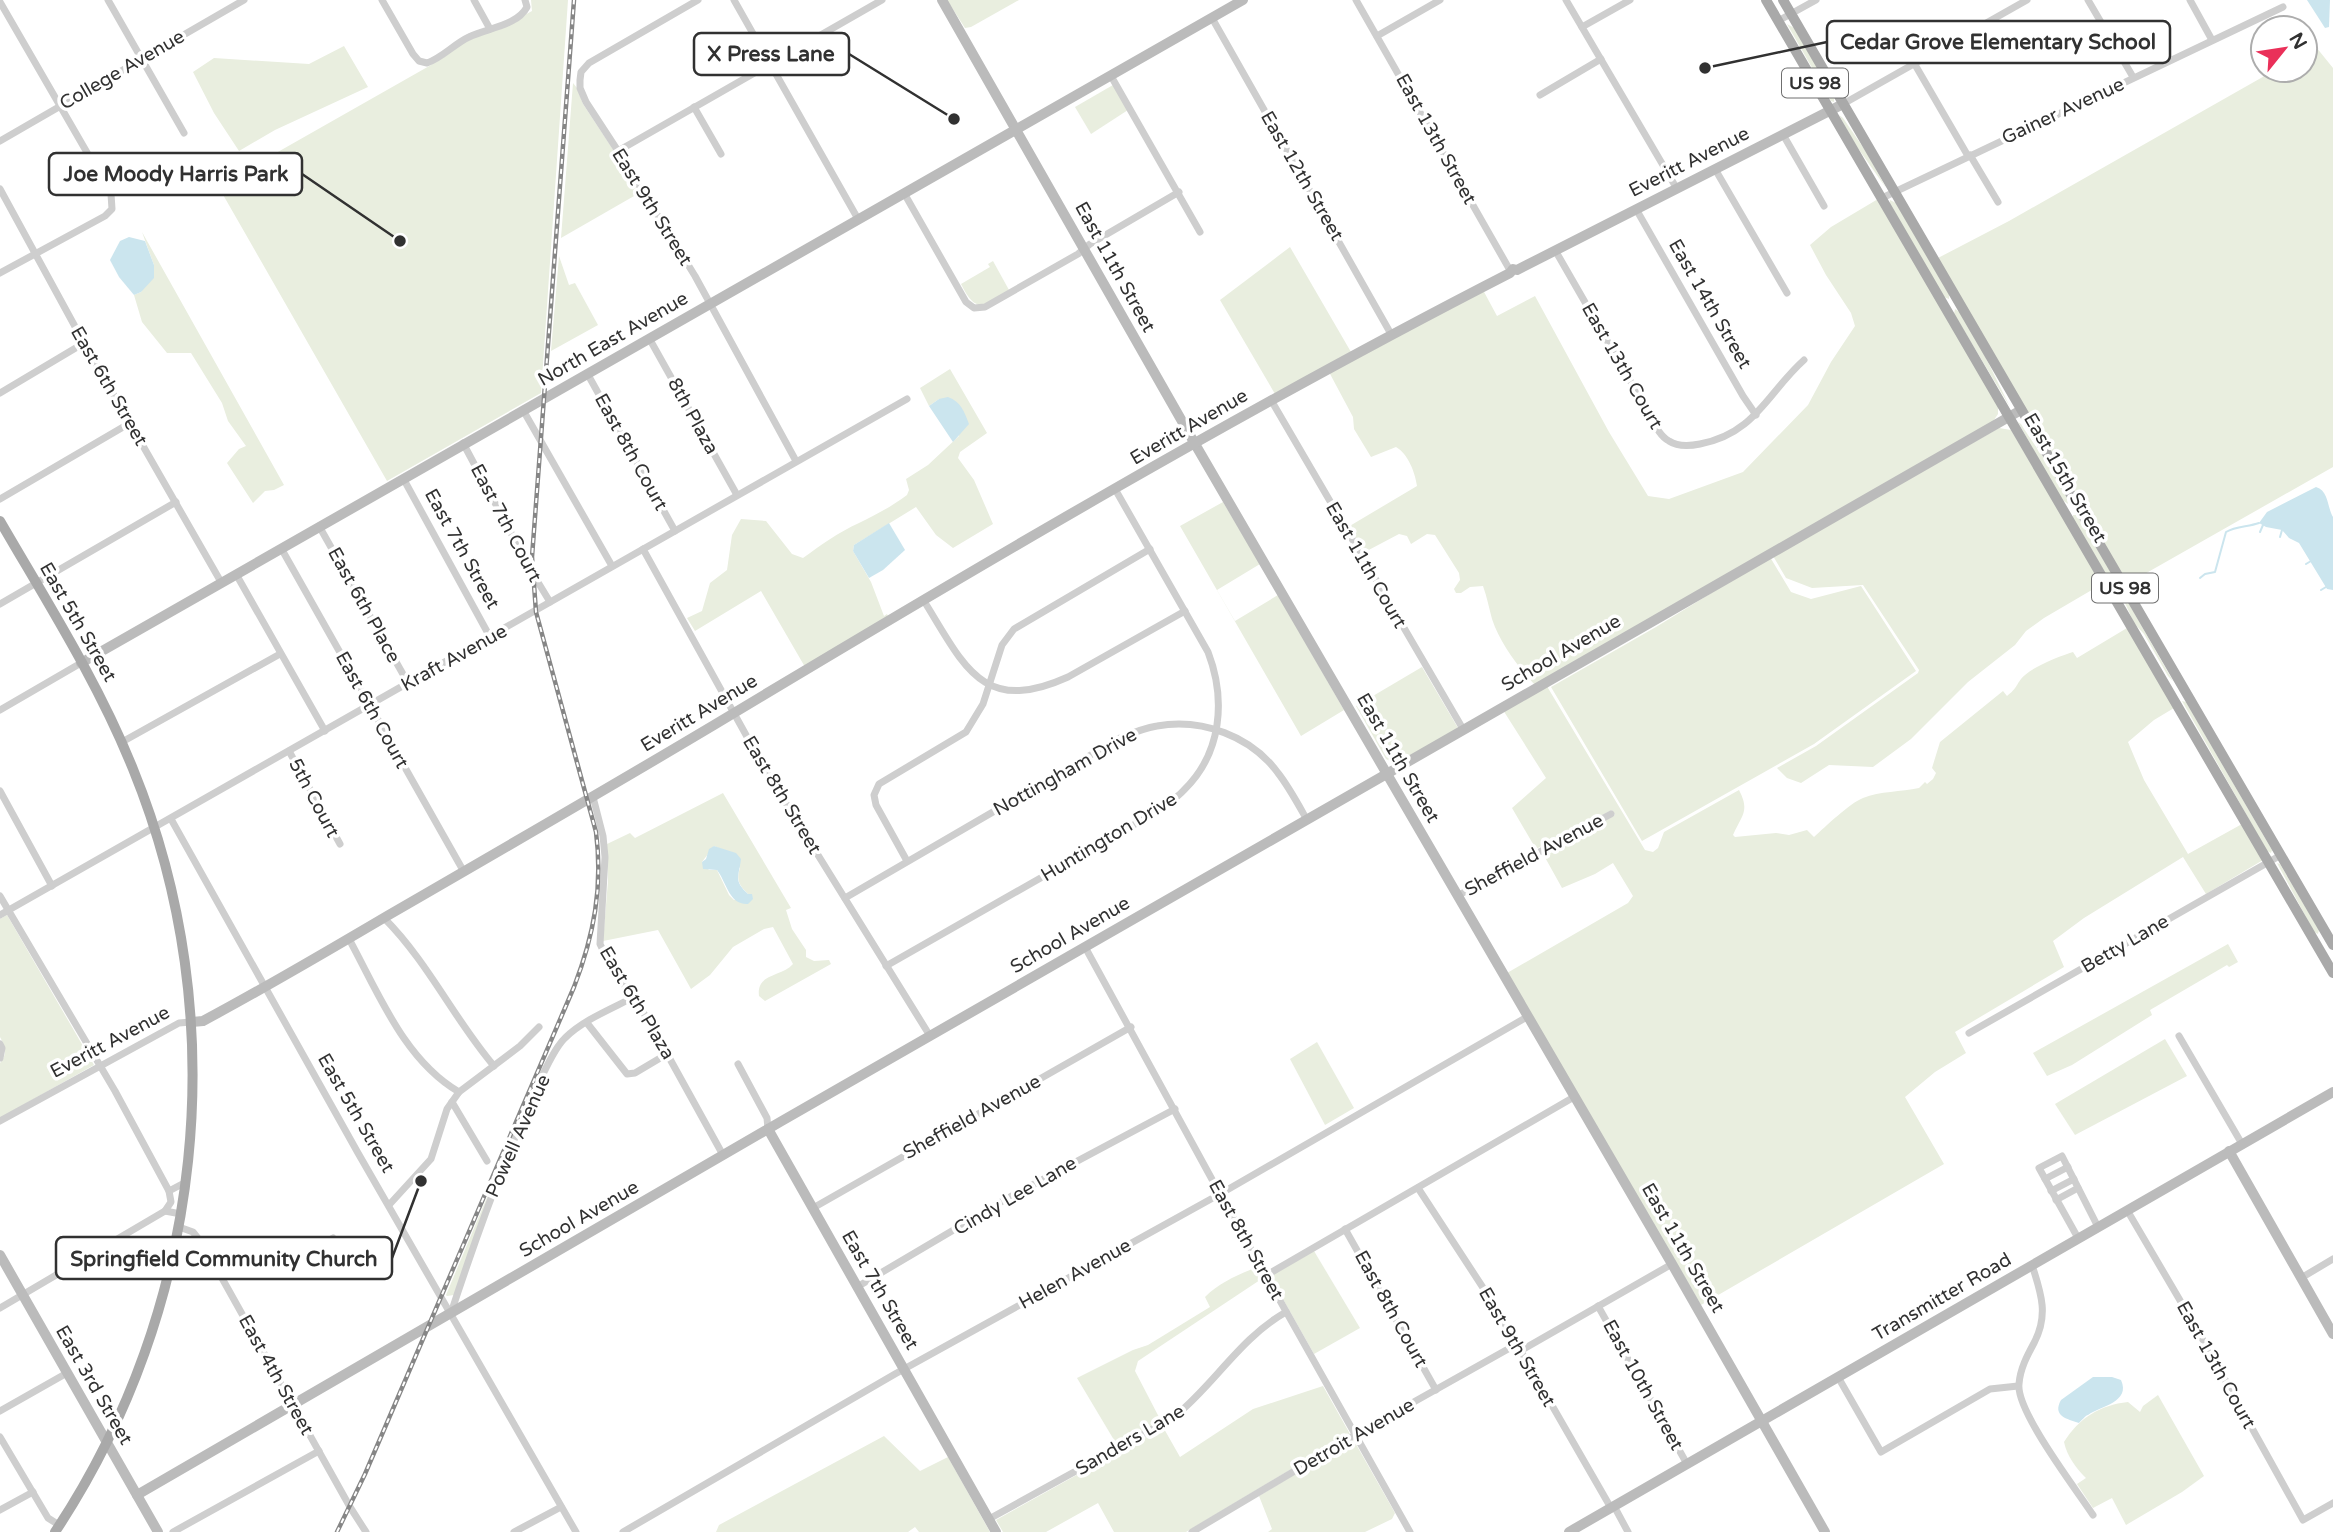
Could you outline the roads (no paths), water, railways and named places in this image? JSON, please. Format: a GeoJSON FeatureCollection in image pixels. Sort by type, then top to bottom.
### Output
{"type":"FeatureCollection","features":[{"type":"Feature","properties":{"kind":"main road","name":"East 15th Street"},"geometry":{"type":"LineString","coordinates":[[1766,0],[2331,966]]}},
{"type":"Feature","properties":{"kind":"main road","name":"East 15th Street"},"geometry":{"type":"LineString","coordinates":[[1783,0],[2333,945]]}},
{"type":"Feature","properties":{"kind":"main road","name":"East 5th Street"},"geometry":{"type":"LineString","coordinates":[[0,521],[81,663],[122,742],[155,828],[179,922],[192,1022],[194,1084],[186,1182],[169,1274],[150,1339],[130,1391],[107,1442],[57,1528]]}},
{"type":"Feature","properties":{"kind":"street"},"geometry":{"type":"LineString","coordinates":[[108,0],[184,133]]}},
{"type":"Feature","properties":{"kind":"street","name":"College Avenue"},"geometry":{"type":"LineString","coordinates":[[0,141],[244,0]]}},
{"type":"Feature","properties":{"kind":"street"},"geometry":{"type":"LineString","coordinates":[[382,0],[413,54],[424,63],[430,62],[469,37],[524,12],[527,6],[525,0]]}},
{"type":"Feature","properties":{"kind":"street"},"geometry":{"type":"LineString","coordinates":[[474,0],[490,29]]}},
{"type":"Feature","properties":{"kind":"street","name":"East 9th Street"},"geometry":{"type":"LineString","coordinates":[[698,0],[589,63],[581,72],[580,88],[586,102],[695,276],[796,461]]}},
{"type":"Feature","properties":{"kind":"street"},"geometry":{"type":"LineString","coordinates":[[734,0],[858,219]]}},
{"type":"Feature","properties":{"kind":"street"},"geometry":{"type":"LineString","coordinates":[[618,150],[882,0]]}},
{"type":"Feature","properties":{"kind":"street","name":"East 11th Street"},"geometry":{"type":"LineString","coordinates":[[942,0],[1195,444],[1825,1532]]}},
{"type":"Feature","properties":{"kind":"street","name":"North East Avenue"},"geometry":{"type":"LineString","coordinates":[[0,710],[463,443],[1243,0]]}},
{"type":"Feature","properties":{"kind":"street","name":"East 13th Street"},"geometry":{"type":"LineString","coordinates":[[1356,0],[1514,271]]}},
{"type":"Feature","properties":{"kind":"street"},"geometry":{"type":"LineString","coordinates":[[1377,36],[1440,0]]}},
{"type":"Feature","properties":{"kind":"street"},"geometry":{"type":"LineString","coordinates":[[1566,0],[1677,189]]}},
{"type":"Feature","properties":{"kind":"street"},"geometry":{"type":"LineString","coordinates":[[1582,27],[1630,0]]}},
{"type":"Feature","properties":{"kind":"street"},"geometry":{"type":"LineString","coordinates":[[1778,21],[1816,0]]}},
{"type":"Feature","properties":{"kind":"street","name":"Everitt Avenue"},"geometry":{"type":"LineString","coordinates":[[0,1121],[179,1023],[202,1021],[265,988],[1271,400],[1391,334],[1843,104],[2027,0]]}},
{"type":"Feature","properties":{"kind":"street"},"geometry":{"type":"LineString","coordinates":[[2088,0],[2133,78]]}},
{"type":"Feature","properties":{"kind":"street"},"geometry":{"type":"LineString","coordinates":[[2190,0],[2213,40]]}},
{"type":"Feature","properties":{"kind":"street"},"geometry":{"type":"LineString","coordinates":[[0,2],[111,194],[112,209],[106,216],[0,274]]}},
{"type":"Feature","properties":{"kind":"street","name":"Gainer Avenue"},"geometry":{"type":"LineString","coordinates":[[1882,198],[2283,8]]}},
{"type":"Feature","properties":{"kind":"street","name":"East 12th Street"},"geometry":{"type":"LineString","coordinates":[[1212,18],[1391,334]]}},
{"type":"Feature","properties":{"kind":"street"},"geometry":{"type":"LineString","coordinates":[[1540,95],[1601,60]]}},
{"type":"Feature","properties":{"kind":"street"},"geometry":{"type":"LineString","coordinates":[[1914,63],[1998,202]]}},
{"type":"Feature","properties":{"kind":"street"},"geometry":{"type":"LineString","coordinates":[[1111,76],[1200,232]]}},
{"type":"Feature","properties":{"kind":"street"},"geometry":{"type":"LineString","coordinates":[[694,107],[721,154]]}},
{"type":"Feature","properties":{"kind":"street"},"geometry":{"type":"LineString","coordinates":[[1784,134],[1824,206]]}},
{"type":"Feature","properties":{"kind":"street"},"geometry":{"type":"LineString","coordinates":[[1716,169],[1787,293]]}},
{"type":"Feature","properties":{"kind":"street","name":"East 6th Street"},"geometry":{"type":"LineString","coordinates":[[0,188],[34,254],[221,582]]}},
{"type":"Feature","properties":{"kind":"street"},"geometry":{"type":"LineString","coordinates":[[904,193],[966,302],[974,308],[985,307],[1179,192]]}},
{"type":"Feature","properties":{"kind":"street","name":"East 14th Street"},"geometry":{"type":"LineString","coordinates":[[1636,209],[1742,396],[1756,415]]}},
{"type":"Feature","properties":{"kind":"street","name":"East 13th Court"},"geometry":{"type":"LineString","coordinates":[[1555,250],[1661,435],[1669,442],[1680,446],[1713,442],[1729,434],[1756,415],[1792,370],[1804,360]]}},
{"type":"Feature","properties":{"kind":"street","name":"8th Plaza"},"geometry":{"type":"LineString","coordinates":[[649,338],[737,495]]}},
{"type":"Feature","properties":{"kind":"street"},"geometry":{"type":"LineString","coordinates":[[0,393],[84,343]]}},
{"type":"Feature","properties":{"kind":"street","name":"East 8th Court"},"geometry":{"type":"LineString","coordinates":[[587,373],[675,531]]}},
{"type":"Feature","properties":{"kind":"street","name":"Kraft Avenue"},"geometry":{"type":"LineString","coordinates":[[0,915],[907,400]]}},
{"type":"Feature","properties":{"kind":"street","name":"East 11th Court"},"geometry":{"type":"LineString","coordinates":[[1271,400],[1463,729]]}},
{"type":"Feature","properties":{"kind":"street"},"geometry":{"type":"LineString","coordinates":[[523,410],[612,566]]}},
{"type":"Feature","properties":{"kind":"street","name":"School Avenue"},"geometry":{"type":"LineString","coordinates":[[137,1495],[768,1129],[2021,410]]}},
{"type":"Feature","properties":{"kind":"street"},"geometry":{"type":"LineString","coordinates":[[0,499],[130,423]]}},
{"type":"Feature","properties":{"kind":"street","name":"East 7th Court"},"geometry":{"type":"LineString","coordinates":[[463,443],[550,602]]}},
{"type":"Feature","properties":{"kind":"street","name":"East 7th Street"},"geometry":{"type":"LineString","coordinates":[[403,478],[490,637]]}},
{"type":"Feature","properties":{"kind":"street","name":"Huntington Drive"},"geometry":{"type":"LineString","coordinates":[[886,966],[1158,811],[1183,792],[1198,775],[1213,744],[1219,706],[1215,671],[1208,652],[1115,489]]}},
{"type":"Feature","properties":{"kind":"street"},"geometry":{"type":"LineString","coordinates":[[0,604],[176,502]]}},
{"type":"Feature","properties":{"kind":"street","name":"East 6th Place"},"geometry":{"type":"LineString","coordinates":[[319,526],[408,683]]}},
{"type":"Feature","properties":{"kind":"street","name":"East 6th Court"},"geometry":{"type":"LineString","coordinates":[[281,548],[464,872]]}},
{"type":"Feature","properties":{"kind":"street","name":"East 8th Street"},"geometry":{"type":"LineString","coordinates":[[643,549],[766,771],[930,1036]]}},
{"type":"Feature","properties":{"kind":"street"},"geometry":{"type":"LineString","coordinates":[[907,861],[876,805],[874,795],[879,784],[966,732],[983,704],[1002,645],[1014,629],[1150,549]]}},
{"type":"Feature","properties":{"kind":"street"},"geometry":{"type":"LineString","coordinates":[[236,574],[326,731]]}},
{"type":"Feature","properties":{"kind":"street"},"geometry":{"type":"LineString","coordinates":[[924,601],[963,663],[978,679],[989,685],[1017,691],[1049,685],[1068,677],[1185,611]]}},
{"type":"Feature","properties":{"kind":"street"},"geometry":{"type":"LineString","coordinates":[[122,742],[280,654]]}},
{"type":"Feature","properties":{"kind":"street","name":"Nottingham Drive"},"geometry":{"type":"LineString","coordinates":[[845,898],[1120,738],[1156,726],[1200,725],[1217,729],[1246,743],[1279,774],[1307,820]]}},
{"type":"Feature","properties":{"kind":"street","name":"5th Court"},"geometry":{"type":"LineString","coordinates":[[289,751],[340,844]]}},
{"type":"Feature","properties":{"kind":"street"},"geometry":{"type":"LineString","coordinates":[[0,791],[52,886]]}},
{"type":"Feature","properties":{"kind":"street","name":"East 6th Plaza"},"geometry":{"type":"LineString","coordinates":[[593,797],[603,836],[605,857],[600,944],[613,971],[634,997],[723,1155]]}},
{"type":"Feature","properties":{"kind":"street"},"geometry":{"type":"LineString","coordinates":[[0,811],[9,806]]}},
{"type":"Feature","properties":{"kind":"street","name":"Sheffield Avenue"},"geometry":{"type":"LineString","coordinates":[[1457,896],[1611,814]]}},
{"type":"Feature","properties":{"kind":"street","name":"East 5th Street"},"geometry":{"type":"LineString","coordinates":[[171,819],[576,1532]]}},
{"type":"Feature","properties":{"kind":"street","name":"Betty Lane"},"geometry":{"type":"LineString","coordinates":[[1969,1033],[2281,855]]}},
{"type":"Feature","properties":{"kind":"street"},"geometry":{"type":"LineString","coordinates":[[0,896],[169,1191],[170,1203],[165,1211],[0,1308]]}},
{"type":"Feature","properties":{"kind":"street"},"geometry":{"type":"LineString","coordinates":[[384,918],[413,948],[466,1031],[494,1066]]}},
{"type":"Feature","properties":{"kind":"street"},"geometry":{"type":"LineString","coordinates":[[2314,941],[2327,934]]}},
{"type":"Feature","properties":{"kind":"street"},"geometry":{"type":"LineString","coordinates":[[349,939],[411,1049],[433,1073],[459,1092]]}},
{"type":"Feature","properties":{"kind":"street","name":"East 8th Street"},"geometry":{"type":"LineString","coordinates":[[1085,947],[1265,1276],[1410,1532]]}},
{"type":"Feature","properties":{"kind":"street","name":"Powell Avenue"},"geometry":{"type":"LineString","coordinates":[[451,1313],[481,1222],[510,1148],[539,1082],[563,1039],[634,997]]}},
{"type":"Feature","properties":{"kind":"street","name":"Helen Avenue"},"geometry":{"type":"LineString","coordinates":[[627,1531],[904,1369],[1220,1194],[1527,1017]]}},
{"type":"Feature","properties":{"kind":"street"},"geometry":{"type":"LineString","coordinates":[[587,1023],[627,1074],[635,1073],[667,1054]]}},
{"type":"Feature","properties":{"kind":"street"},"geometry":{"type":"LineString","coordinates":[[389,1205],[431,1159],[447,1109],[459,1092],[540,1027]]}},
{"type":"Feature","properties":{"kind":"street","name":"Sheffield Avenue"},"geometry":{"type":"LineString","coordinates":[[813,1208],[1130,1027]]}},
{"type":"Feature","properties":{"kind":"street"},"geometry":{"type":"LineString","coordinates":[[2179,1036],[2242,1144]]}},
{"type":"Feature","properties":{"kind":"street"},"geometry":{"type":"LineString","coordinates":[[0,1044],[0,1058]]}},
{"type":"Feature","properties":{"kind":"street","name":"East 7th Street"},"geometry":{"type":"LineString","coordinates":[[737,1064],[767,1118],[768,1129],[996,1532]]}},
{"type":"Feature","properties":{"kind":"street","name":"Transmitter Road"},"geometry":{"type":"LineString","coordinates":[[1569,1532],[2333,1092]]}},
{"type":"Feature","properties":{"kind":"street"},"geometry":{"type":"LineString","coordinates":[[1265,1276],[1574,1097]]}},
{"type":"Feature","properties":{"kind":"street"},"geometry":{"type":"LineString","coordinates":[[452,1102],[487,1161]]}},
{"type":"Feature","properties":{"kind":"street","name":"Cindy Lee Lane"},"geometry":{"type":"LineString","coordinates":[[858,1287],[1006,1199],[1175,1109]]}},
{"type":"Feature","properties":{"kind":"street"},"geometry":{"type":"LineString","coordinates":[[2229,1152],[2333,1334]]}},
{"type":"Feature","properties":{"kind":"street"},"geometry":{"type":"LineString","coordinates":[[2078,1238],[2039,1168],[2062,1156],[2098,1227]]}},
{"type":"Feature","properties":{"kind":"street"},"geometry":{"type":"LineString","coordinates":[[2045,1179],[2067,1167]]}},
{"type":"Feature","properties":{"kind":"street"},"geometry":{"type":"LineString","coordinates":[[2051,1191],[2074,1179]]}},
{"type":"Feature","properties":{"kind":"street"},"geometry":{"type":"LineString","coordinates":[[169,1191],[186,1182]]}},
{"type":"Feature","properties":{"kind":"street","name":"East 9th Street"},"geometry":{"type":"LineString","coordinates":[[1418,1188],[1493,1303],[1628,1532]]}},
{"type":"Feature","properties":{"kind":"street"},"geometry":{"type":"LineString","coordinates":[[2056,1200],[2078,1188]]}},
{"type":"Feature","properties":{"kind":"street","name":"East 13th Court"},"geometry":{"type":"LineString","coordinates":[[2127,1210],[2303,1521],[2333,1503]]}},
{"type":"Feature","properties":{"kind":"street"},"geometry":{"type":"LineString","coordinates":[[165,1211],[182,1214]]}},
{"type":"Feature","properties":{"kind":"street","name":"East 4th Street"},"geometry":{"type":"LineString","coordinates":[[179,1227],[192,1231],[204,1246],[366,1532]]}},
{"type":"Feature","properties":{"kind":"street","name":"East 8th Court"},"geometry":{"type":"LineString","coordinates":[[1345,1229],[1436,1390]]}},
{"type":"Feature","properties":{"kind":"street"},"geometry":{"type":"LineString","coordinates":[[309,1251],[333,1238]]}},
{"type":"Feature","properties":{"kind":"street","name":"East 3rd Street"},"geometry":{"type":"LineString","coordinates":[[0,1255],[158,1532]]}},
{"type":"Feature","properties":{"kind":"street"},"geometry":{"type":"LineString","coordinates":[[2301,1278],[2333,1259]]}},
{"type":"Feature","properties":{"kind":"street","name":"Detroit Avenue"},"geometry":{"type":"LineString","coordinates":[[1197,1531],[1355,1435],[1672,1264]]}},
{"type":"Feature","properties":{"kind":"street"},"geometry":{"type":"LineString","coordinates":[[2032,1265],[2042,1293],[2043,1315],[2038,1335],[2024,1361],[2018,1386],[2024,1407],[2038,1432],[2093,1515]]}},
{"type":"Feature","properties":{"kind":"street","name":"East 10th Street"},"geometry":{"type":"LineString","coordinates":[[1598,1306],[1687,1464]]}},
{"type":"Feature","properties":{"kind":"street","name":"Sanders Lane"},"geometry":{"type":"LineString","coordinates":[[989,1519],[1174,1418],[1193,1402],[1255,1333],[1286,1312]]}},
{"type":"Feature","properties":{"kind":"street"},"geometry":{"type":"LineString","coordinates":[[0,1411],[67,1373]]}},
{"type":"Feature","properties":{"kind":"street"},"geometry":{"type":"LineString","coordinates":[[1838,1377],[1881,1452],[1990,1389],[2018,1386]]}},
{"type":"Feature","properties":{"kind":"street"},"geometry":{"type":"LineString","coordinates":[[2244,1436],[2254,1432]]}},
{"type":"Feature","properties":{"kind":"street"},"geometry":{"type":"LineString","coordinates":[[0,1437],[48,1518],[57,1528]]}},
{"type":"Feature","properties":{"kind":"street"},"geometry":{"type":"LineString","coordinates":[[173,1532],[319,1451]]}},
{"type":"Feature","properties":{"kind":"street"},"geometry":{"type":"LineString","coordinates":[[0,1510],[33,1492]]}},
{"type":"Feature","properties":{"kind":"street"},"geometry":{"type":"LineString","coordinates":[[514,1532],[561,1507]]}},
{"type":"Feature","properties":{"kind":"water"},"geometry":{"type":"Polygon","coordinates":[[[2307,0],[2330,0],[2329,27],[2325,28],[2319,14],[2316,14],[2307,0]]]}},
{"type":"Feature","properties":{"kind":"water"},"geometry":{"type":"Polygon","coordinates":[[[129,237],[145,241],[154,265],[154,278],[141,292],[134,295],[119,277],[110,260],[120,241],[129,237]]]}},
{"type":"Feature","properties":{"kind":"water"},"geometry":{"type":"Polygon","coordinates":[[[948,397],[959,404],[969,424],[953,442],[929,406],[948,397]]]}},
{"type":"Feature","properties":{"kind":"water"},"geometry":{"type":"Polygon","coordinates":[[[2316,487],[2326,496],[2333,517],[2333,590],[2327,589],[2299,543],[2289,538],[2282,530],[2259,523],[2267,512],[2316,487]]]}},
{"type":"Feature","properties":{"kind":"water"},"geometry":{"type":"Polygon","coordinates":[[[889,523],[905,550],[883,570],[869,578],[853,551],[854,545],[889,523]]]}},
{"type":"Feature","properties":{"kind":"water"},"geometry":{"type":"Polygon","coordinates":[[[714,846],[736,853],[741,859],[739,882],[748,894],[752,894],[753,899],[748,904],[732,897],[717,870],[703,869],[702,862],[709,849],[714,846]]]}},
{"type":"Feature","properties":{"kind":"water"},"geometry":{"type":"Polygon","coordinates":[[[2093,1377],[2121,1380],[2122,1393],[2113,1402],[2087,1415],[2079,1423],[2062,1416],[2058,1410],[2061,1400],[2093,1377]]]}},
{"type":"Feature","properties":{"kind":"waterway"},"geometry":{"type":"LineString","coordinates":[[2200,578],[2215,572],[2226,532],[2259,523]]}},
{"type":"Feature","properties":{"kind":"waterway"},"geometry":{"type":"LineString","coordinates":[[2260,532],[2263,525]]}},
{"type":"Feature","properties":{"kind":"waterway"},"geometry":{"type":"LineString","coordinates":[[2280,537],[2282,530]]}},
{"type":"Feature","properties":{"kind":"waterway"},"geometry":{"type":"LineString","coordinates":[[2306,564],[2311,561]]}},
{"type":"Feature","properties":{"kind":"waterway"},"geometry":{"type":"LineString","coordinates":[[2321,590],[2326,587]]}},
{"type":"Feature","properties":{"kind":"railway"},"geometry":{"type":"LineString","coordinates":[[337,1532],[365,1474],[574,987],[587,949],[595,911],[598,872],[596,832],[536,612],[532,557],[574,0]]}},
{"type":"Feature","properties":{"kind":"place","name":"Cedar Grove Elementary School"},"geometry":{"type":"Point","coordinates":[1705,68]}},
{"type":"Feature","properties":{"kind":"place","name":"X Press Lane"},"geometry":{"type":"Point","coordinates":[954,119]}},
{"type":"Feature","properties":{"kind":"place","name":"Joe Moody Harris Park"},"geometry":{"type":"Point","coordinates":[400,241]}},
{"type":"Feature","properties":{"kind":"place","name":"Springfield Community Church"},"geometry":{"type":"Point","coordinates":[421,1181]}}]}
